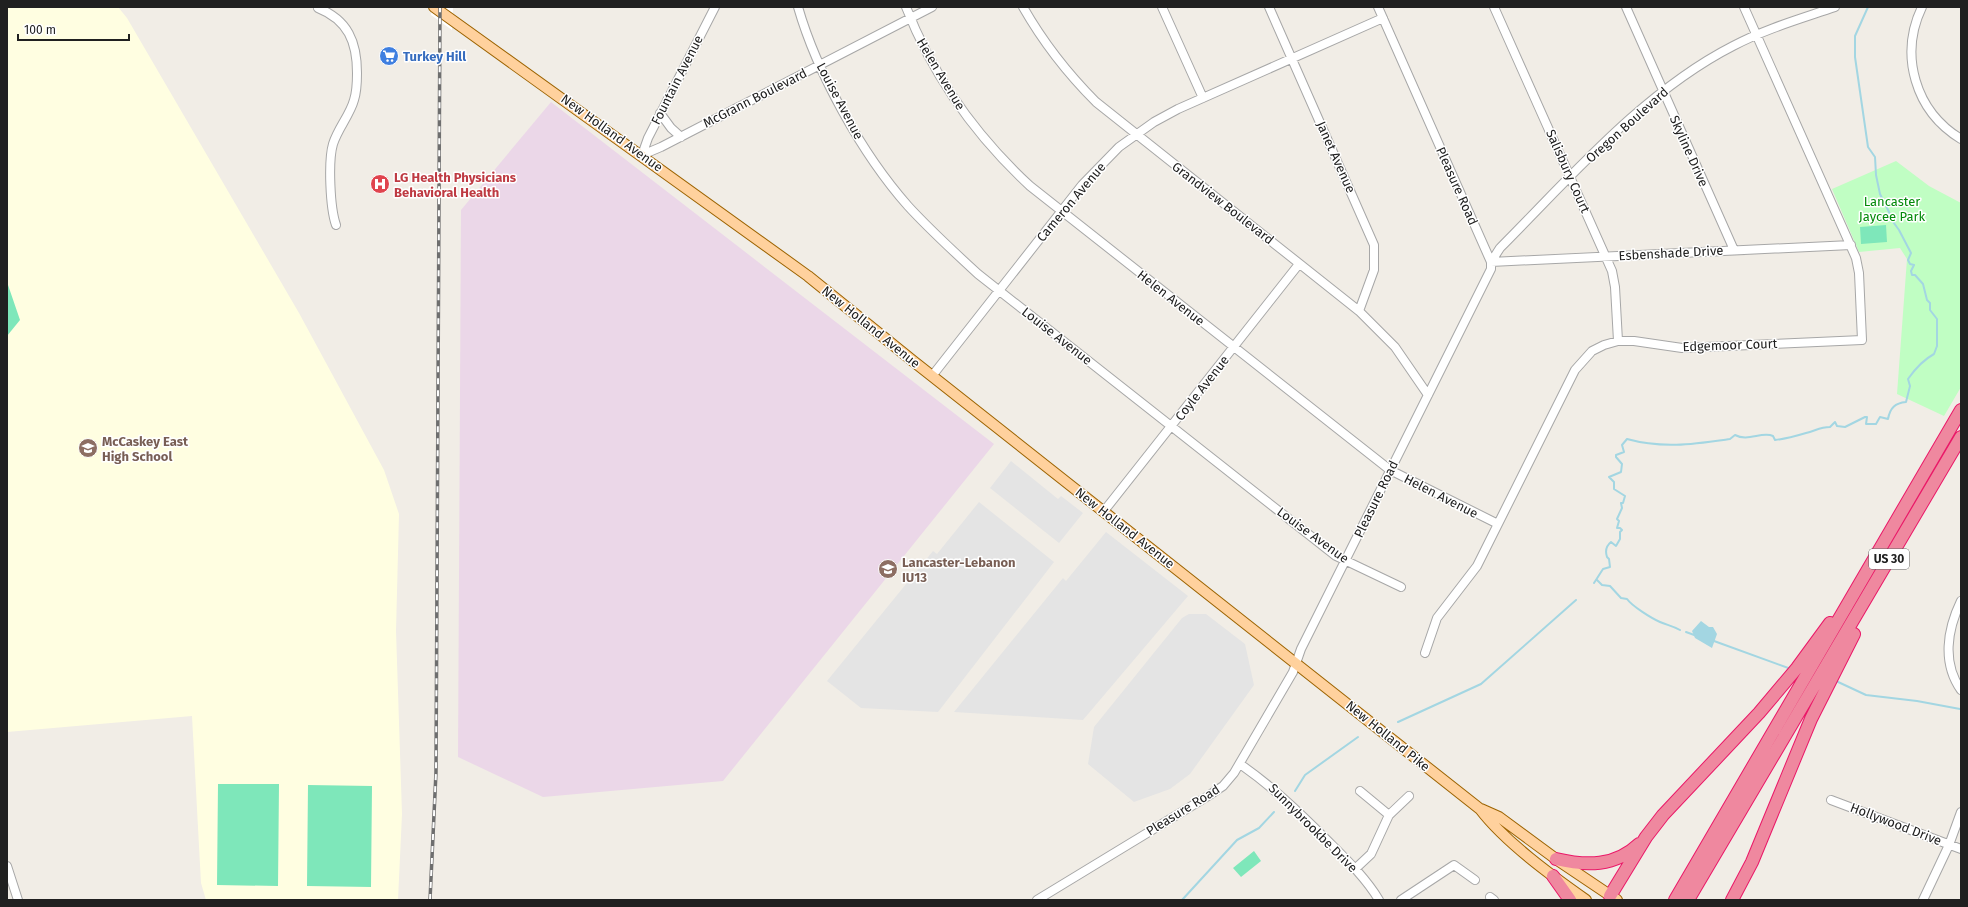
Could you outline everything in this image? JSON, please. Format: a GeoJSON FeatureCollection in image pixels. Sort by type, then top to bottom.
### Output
{"type":"FeatureCollection","features":[{"type":"Feature","properties":{"kind":"highway","name":"US 30"},"geometry":{"type":"LineString","coordinates":[[1688,900],[1819,677],[1863,577],[1961,410]]}},
{"type":"Feature","properties":{"kind":"highway"},"geometry":{"type":"LineString","coordinates":[[1732,900],[1752,862],[1811,719],[1819,677],[1961,437]]}},
{"type":"Feature","properties":{"kind":"highway"},"geometry":{"type":"LineString","coordinates":[[1612,899],[1646,837],[1671,805],[1744,730],[1795,670],[1863,577]]}},
{"type":"Feature","properties":{"kind":"highway","name":"US 30"},"geometry":{"type":"LineString","coordinates":[[1675,900],[1819,677]]}},
{"type":"Feature","properties":{"kind":"highway"},"geometry":{"type":"LineString","coordinates":[[1556,859],[1588,865],[1609,862],[1630,851],[1646,837]]}},
{"type":"Feature","properties":{"kind":"highway"},"geometry":{"type":"LineString","coordinates":[[1553,876],[1570,900]]}},
{"type":"Feature","properties":{"kind":"main road","name":"New Holland Avenue"},"geometry":{"type":"LineString","coordinates":[[434,7],[798,268],[932,376],[1296,663]]}},
{"type":"Feature","properties":{"kind":"main road","name":"New Holland Pike"},"geometry":{"type":"LineString","coordinates":[[1296,663],[1480,809],[1498,817],[1612,899]]}},
{"type":"Feature","properties":{"kind":"main road","name":"New Holland Pike"},"geometry":{"type":"LineString","coordinates":[[1480,809],[1492,825],[1553,876],[1586,900]]}},
{"type":"Feature","properties":{"kind":"street"},"geometry":{"type":"LineString","coordinates":[[319,7],[318,8],[333,15],[345,28],[353,41],[356,54],[357,88],[354,100],[336,137],[332,150],[331,209],[336,225]]}},
{"type":"Feature","properties":{"kind":"street","name":"Fountain Avenue"},"geometry":{"type":"LineString","coordinates":[[642,155],[660,113],[715,7]]}},
{"type":"Feature","properties":{"kind":"street","name":"Louise Avenue"},"geometry":{"type":"LineString","coordinates":[[798,7],[820,65],[836,98],[861,141],[907,205],[940,239],[999,290],[1336,556],[1401,587]]}},
{"type":"Feature","properties":{"kind":"street","name":"Helen Avenue"},"geometry":{"type":"LineString","coordinates":[[906,7],[930,60],[973,125],[1015,172],[1061,212],[1390,470],[1498,524]]}},
{"type":"Feature","properties":{"kind":"street","name":"McGrann Boulevard"},"geometry":{"type":"LineString","coordinates":[[642,155],[681,137],[932,7]]}},
{"type":"Feature","properties":{"kind":"street","name":"Grandview Boulevard"},"geometry":{"type":"LineString","coordinates":[[1023,7],[1036,29],[1068,72],[1096,102],[1359,311],[1394,347],[1428,395]]}},
{"type":"Feature","properties":{"kind":"street"},"geometry":{"type":"LineString","coordinates":[[1162,7],[1203,98]]}},
{"type":"Feature","properties":{"kind":"street","name":"Janet Avenue"},"geometry":{"type":"LineString","coordinates":[[1269,7],[1374,245],[1374,270],[1359,311]]}},
{"type":"Feature","properties":{"kind":"street","name":"Pleasure Road"},"geometry":{"type":"LineString","coordinates":[[1037,900],[1208,796],[1226,783],[1240,764],[1293,672],[1301,649],[1490,269],[1492,262],[1378,7]]}},
{"type":"Feature","properties":{"kind":"street","name":"Salisbury Court"},"geometry":{"type":"LineString","coordinates":[[1494,7],[1606,256],[1615,281],[1618,341]]}},
{"type":"Feature","properties":{"kind":"street","name":"Skyline Drive"},"geometry":{"type":"LineString","coordinates":[[1626,7],[1734,250]]}},
{"type":"Feature","properties":{"kind":"street","name":"Edgemoor Court"},"geometry":{"type":"LineString","coordinates":[[1425,654],[1437,618],[1474,572],[1575,370],[1592,352],[1604,345],[1618,341],[1634,341],[1682,348],[1862,340],[1859,273],[1850,245],[1744,7]]}},
{"type":"Feature","properties":{"kind":"street","name":"Oregon Boulevard"},"geometry":{"type":"LineString","coordinates":[[1492,262],[1500,248],[1571,177],[1640,110],[1663,92],[1712,58],[1757,35],[1835,7]]}},
{"type":"Feature","properties":{"kind":"street"},"geometry":{"type":"LineString","coordinates":[[1922,7],[1913,31],[1911,43],[1911,56],[1915,79],[1922,96],[1930,109],[1946,128],[1961,139]]}},
{"type":"Feature","properties":{"kind":"street","name":"Cameron Avenue"},"geometry":{"type":"LineString","coordinates":[[932,376],[1061,212],[1098,168],[1136,134],[1178,109],[1383,18]]}},
{"type":"Feature","properties":{"kind":"street"},"geometry":{"type":"LineString","coordinates":[[660,113],[671,128],[681,137]]}},
{"type":"Feature","properties":{"kind":"street","name":"Esbenshade Drive"},"geometry":{"type":"LineString","coordinates":[[1492,262],[1850,245]]}},
{"type":"Feature","properties":{"kind":"street","name":"Coyle Avenue"},"geometry":{"type":"LineString","coordinates":[[1104,511],[1299,264]]}},
{"type":"Feature","properties":{"kind":"street"},"geometry":{"type":"LineString","coordinates":[[1961,601],[1951,627],[1948,652],[1952,674],[1961,690]]}},
{"type":"Feature","properties":{"kind":"street","name":"Sunnybrookbe Drive"},"geometry":{"type":"LineString","coordinates":[[1240,764],[1270,785],[1291,804],[1355,869],[1379,900]]}},
{"type":"Feature","properties":{"kind":"street"},"geometry":{"type":"LineString","coordinates":[[1360,791],[1390,815]]}},
{"type":"Feature","properties":{"kind":"street"},"geometry":{"type":"LineString","coordinates":[[1355,869],[1371,854],[1390,815],[1409,796]]}},
{"type":"Feature","properties":{"kind":"street","name":"Hollywood Drive"},"geometry":{"type":"LineString","coordinates":[[1831,800],[1961,849]]}},
{"type":"Feature","properties":{"kind":"street"},"geometry":{"type":"LineString","coordinates":[[1923,900],[1949,845],[1961,812]]}},
{"type":"Feature","properties":{"kind":"street"},"geometry":{"type":"LineString","coordinates":[[1401,900],[1454,865],[1474,880]]}},
{"type":"Feature","properties":{"kind":"street"},"geometry":{"type":"LineString","coordinates":[[7,866],[18,900]]}},
{"type":"Feature","properties":{"kind":"shaded area"},"geometry":{"type":"Polygon","coordinates":[[[7,7],[118,7],[127,18],[299,313],[384,470],[399,514],[396,631],[402,814],[398,900],[206,900],[201,883],[192,716],[7,732],[7,7]]]}},
{"type":"Feature","properties":{"kind":"shaded area"},"geometry":{"type":"Polygon","coordinates":[[[551,102],[994,444],[723,781],[543,797],[458,757],[461,210],[551,102]]]}},
{"type":"Feature","properties":{"kind":"shaded area"},"geometry":{"type":"Polygon","coordinates":[[[1011,461],[1058,499],[1061,496],[1083,513],[1059,543],[990,488],[1011,461]]]}},
{"type":"Feature","properties":{"kind":"shaded area"},"geometry":{"type":"Polygon","coordinates":[[[979,502],[1054,562],[938,712],[861,708],[827,681],[933,551],[937,554],[979,502]]]}},
{"type":"Feature","properties":{"kind":"shaded area"},"geometry":{"type":"Polygon","coordinates":[[[1106,532],[1188,596],[1083,720],[954,712],[1063,578],[1066,581],[1106,532]]]}},
{"type":"Feature","properties":{"kind":"shaded area"},"geometry":{"type":"Polygon","coordinates":[[[1189,614],[1206,614],[1245,644],[1254,685],[1190,774],[1170,789],[1134,802],[1088,764],[1094,727],[1182,618],[1189,614]]]}},
{"type":"Feature","properties":{"kind":"green space","name":"Lancaster Jaycee Park"},"geometry":{"type":"Polygon","coordinates":[[[1896,161],[1929,186],[1961,203],[1961,387],[1944,416],[1897,394],[1907,259],[1900,248],[1859,252],[1832,189],[1896,161]]]}},
{"type":"Feature","properties":{"kind":"green space"},"geometry":{"type":"Polygon","coordinates":[[[1886,225],[1887,242],[1861,244],[1860,227],[1886,225]]]}},
{"type":"Feature","properties":{"kind":"green space"},"geometry":{"type":"Polygon","coordinates":[[[7,282],[20,320],[7,336],[7,282]]]}},
{"type":"Feature","properties":{"kind":"green space"},"geometry":{"type":"Polygon","coordinates":[[[218,784],[279,784],[278,886],[217,885],[218,784]]]}},
{"type":"Feature","properties":{"kind":"green space"},"geometry":{"type":"Polygon","coordinates":[[[308,785],[372,786],[371,887],[307,886],[308,785]]]}},
{"type":"Feature","properties":{"kind":"green space"},"geometry":{"type":"Polygon","coordinates":[[[1254,851],[1261,861],[1241,877],[1233,868],[1254,851]]]}},
{"type":"Feature","properties":{"kind":"water"},"geometry":{"type":"Polygon","coordinates":[[[1701,621],[1709,627],[1713,627],[1717,634],[1712,648],[1695,638],[1692,631],[1701,621]]]}},
{"type":"Feature","properties":{"kind":"pier"},"geometry":{"type":"Polygon","coordinates":[[[432,7],[453,7],[452,30],[431,15],[432,7]]]}},
{"type":"Feature","properties":{"kind":"waterway"},"geometry":{"type":"LineString","coordinates":[[1594,583],[1603,569],[1610,567],[1609,559],[1606,553],[1608,545],[1611,542],[1616,546],[1620,539],[1620,532],[1622,530],[1617,528],[1619,521],[1617,519],[1622,508],[1621,503],[1623,503],[1625,496],[1614,489],[1614,482],[1609,477],[1621,472],[1622,464],[1616,455],[1624,452],[1622,445],[1627,439],[1666,445],[1691,444],[1730,439],[1735,435],[1740,437],[1769,435],[1773,436],[1775,440],[1830,427],[1835,422],[1837,426],[1845,427],[1865,417],[1867,417],[1866,424],[1876,424],[1880,417],[1888,419],[1890,412],[1896,405],[1906,402],[1910,386],[1908,379],[1926,359],[1934,354],[1937,346],[1937,319],[1930,310],[1930,303],[1927,300],[1923,284],[1915,275],[1912,275],[1911,271],[1914,265],[1910,264],[1908,260],[1911,253],[1899,230],[1891,219],[1880,194],[1876,175],[1875,157],[1868,147],[1855,57],[1855,36],[1868,7]]}},
{"type":"Feature","properties":{"kind":"waterway"},"geometry":{"type":"LineString","coordinates":[[1597,580],[1602,585],[1610,586],[1621,598],[1627,599],[1647,615],[1680,630]]}},
{"type":"Feature","properties":{"kind":"waterway"},"geometry":{"type":"LineString","coordinates":[[1398,722],[1481,684],[1576,600]]}},
{"type":"Feature","properties":{"kind":"waterway"},"geometry":{"type":"LineString","coordinates":[[1686,632],[1697,636]]}},
{"type":"Feature","properties":{"kind":"waterway"},"geometry":{"type":"LineString","coordinates":[[1714,641],[1791,669]]}},
{"type":"Feature","properties":{"kind":"waterway"},"geometry":{"type":"LineString","coordinates":[[1836,681],[1866,695],[1917,701],[1960,709]]}},
{"type":"Feature","properties":{"kind":"waterway"},"geometry":{"type":"LineString","coordinates":[[1295,791],[1305,775],[1358,737]]}},
{"type":"Feature","properties":{"kind":"waterway"},"geometry":{"type":"LineString","coordinates":[[1182,900],[1237,840],[1259,828],[1274,812]]}},
{"type":"Feature","properties":{"kind":"railway"},"geometry":{"type":"LineString","coordinates":[[430,900],[436,772],[440,7]]}},
{"type":"Feature","properties":{"kind":"place","name":"Turkey Hill"},"geometry":{"type":"Point","coordinates":[389,56]}},
{"type":"Feature","properties":{"kind":"place","name":"LG Health Physicians Behavioral Health"},"geometry":{"type":"Point","coordinates":[380,184]}},
{"type":"Feature","properties":{"kind":"place","name":"McCaskey East High School"},"geometry":{"type":"Point","coordinates":[88,448]}},
{"type":"Feature","properties":{"kind":"place","name":"Lancaster-Lebanon IU13"},"geometry":{"type":"Point","coordinates":[888,569]}}]}
